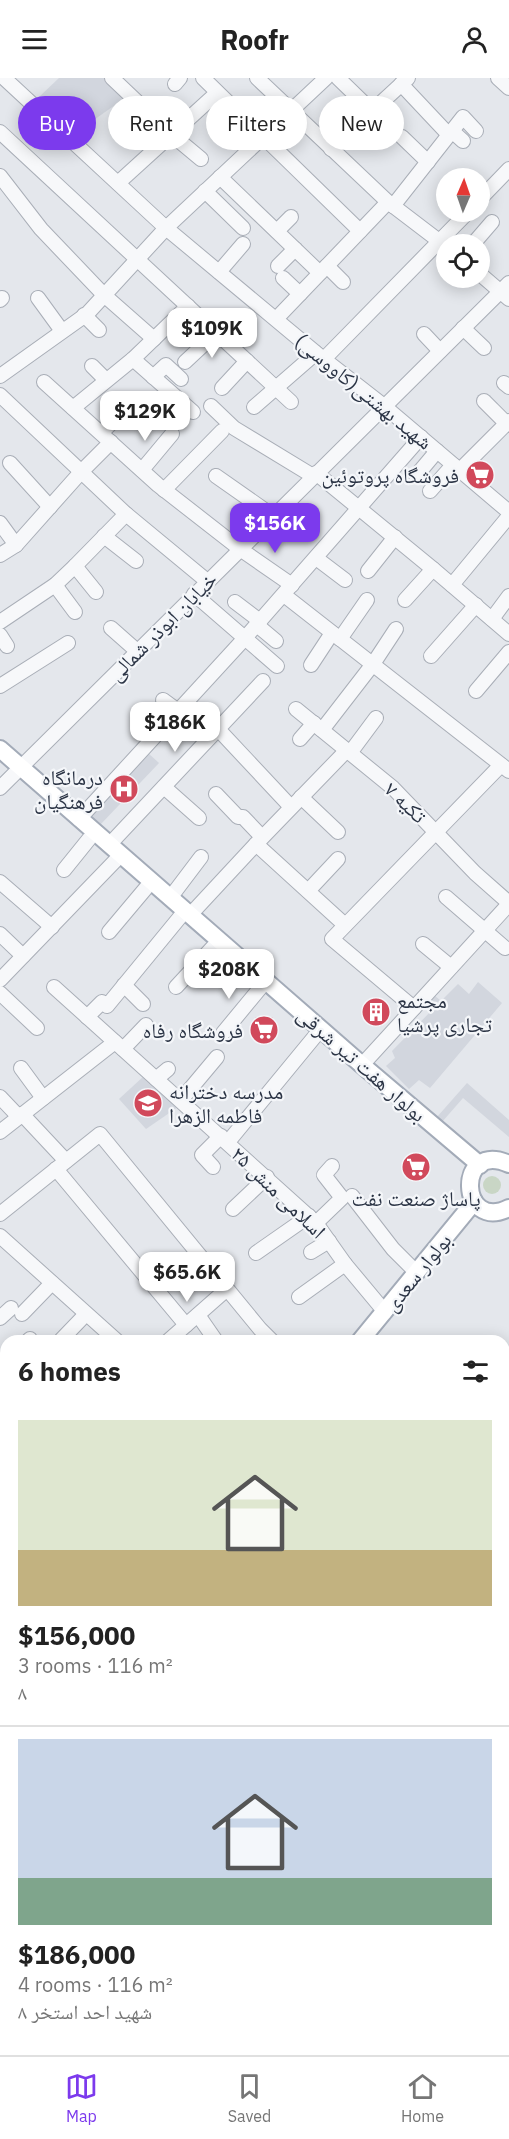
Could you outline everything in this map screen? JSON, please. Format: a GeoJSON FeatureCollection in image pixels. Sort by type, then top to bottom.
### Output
{"type":"FeatureCollection","features":[{"type":"Feature","properties":{"kind":"main road","name":"بولوار هفت تیر شرقی"},"geometry":{"type":"LineString","coordinates":[[0,749],[18,772],[89,839],[112,853],[170,898],[214,946],[231,955],[261,987],[476,1169]]}},
{"type":"Feature","properties":{"kind":"main road","name":"بولوار هفت تیر شرقی"},"geometry":{"type":"LineString","coordinates":[[0,762],[18,772],[79,819],[146,888],[185,916],[362,1065],[476,1169]]}},
{"type":"Feature","properties":{"kind":"main road"},"geometry":{"type":"LineString","coordinates":[[506,1159],[494,1160],[476,1169],[469,1183],[470,1193],[478,1205],[495,1212],[506,1212]]}},
{"type":"Feature","properties":{"kind":"main road","name":"بولوار سعدی"},"geometry":{"type":"LineString","coordinates":[[365,1335],[478,1205]]}},
{"type":"Feature","properties":{"kind":"main road","name":"بولوار سعدی"},"geometry":{"type":"LineString","coordinates":[[377,1335],[478,1205]]}},
{"type":"Feature","properties":{"kind":"street"},"geometry":{"type":"LineString","coordinates":[[112,78],[131,96]]}},
{"type":"Feature","properties":{"kind":"street"},"geometry":{"type":"LineString","coordinates":[[203,78],[221,96]]}},
{"type":"Feature","properties":{"kind":"street"},"geometry":{"type":"LineString","coordinates":[[257,78],[275,96]]}},
{"type":"Feature","properties":{"kind":"street"},"geometry":{"type":"LineString","coordinates":[[306,96],[326,78]]}},
{"type":"Feature","properties":{"kind":"street"},"geometry":{"type":"LineString","coordinates":[[338,78],[357,96]]}},
{"type":"Feature","properties":{"kind":"street"},"geometry":{"type":"LineString","coordinates":[[498,78],[509,88]]}},
{"type":"Feature","properties":{"kind":"street","name":"شهید بهشتی(کاووسی)"},"geometry":{"type":"LineString","coordinates":[[5,81],[166,228],[384,406],[509,514]]}},
{"type":"Feature","properties":{"kind":"street"},"geometry":{"type":"LineString","coordinates":[[388,96],[405,81],[450,133],[464,141]]}},
{"type":"Feature","properties":{"kind":"street"},"geometry":{"type":"LineString","coordinates":[[194,114],[218,93]]}},
{"type":"Feature","properties":{"kind":"street"},"geometry":{"type":"LineString","coordinates":[[276,319],[360,231],[390,204],[428,162],[463,117],[476,131]]}},
{"type":"Feature","properties":{"kind":"street"},"geometry":{"type":"LineString","coordinates":[[307,127],[319,138]]}},
{"type":"Feature","properties":{"kind":"street"},"geometry":{"type":"LineString","coordinates":[[0,132],[291,402]]}},
{"type":"Feature","properties":{"kind":"street"},"geometry":{"type":"LineString","coordinates":[[404,139],[428,162]]}},
{"type":"Feature","properties":{"kind":"street"},"geometry":{"type":"LineString","coordinates":[[118,183],[154,150]]}},
{"type":"Feature","properties":{"kind":"street"},"geometry":{"type":"LineString","coordinates":[[190,150],[201,159]]}},
{"type":"Feature","properties":{"kind":"street"},"geometry":{"type":"LineString","coordinates":[[1,372],[84,315],[166,228],[248,150]]}},
{"type":"Feature","properties":{"kind":"street"},"geometry":{"type":"LineString","coordinates":[[276,150],[360,231]]}},
{"type":"Feature","properties":{"kind":"street"},"geometry":{"type":"LineString","coordinates":[[332,150],[370,176],[390,204],[436,239]]}},
{"type":"Feature","properties":{"kind":"street"},"geometry":{"type":"LineString","coordinates":[[490,189],[508,172]]}},
{"type":"Feature","properties":{"kind":"street"},"geometry":{"type":"LineString","coordinates":[[0,176],[41,230],[104,295],[154,339]]}},
{"type":"Feature","properties":{"kind":"street"},"geometry":{"type":"LineString","coordinates":[[220,177],[295,249],[344,282]]}},
{"type":"Feature","properties":{"kind":"street"},"geometry":{"type":"LineString","coordinates":[[205,191],[243,228]]}},
{"type":"Feature","properties":{"kind":"street"},"geometry":{"type":"LineString","coordinates":[[277,231],[291,217]]}},
{"type":"Feature","properties":{"kind":"street"},"geometry":{"type":"LineString","coordinates":[[451,234],[460,222]]}},
{"type":"Feature","properties":{"kind":"street"},"geometry":{"type":"LineString","coordinates":[[482,234],[492,222]]}},
{"type":"Feature","properties":{"kind":"street"},"geometry":{"type":"LineString","coordinates":[[219,272],[243,244]]}},
{"type":"Feature","properties":{"kind":"street"},"geometry":{"type":"LineString","coordinates":[[295,249],[281,272],[300,294]]}},
{"type":"Feature","properties":{"kind":"street"},"geometry":{"type":"LineString","coordinates":[[254,407],[275,387],[320,356],[436,250]]}},
{"type":"Feature","properties":{"kind":"street"},"geometry":{"type":"LineString","coordinates":[[490,281],[506,291]]}},
{"type":"Feature","properties":{"kind":"street","name":"خیابان ابوذر شمالی"},"geometry":{"type":"LineString","coordinates":[[0,788],[463,328],[506,291]]}},
{"type":"Feature","properties":{"kind":"street"},"geometry":{"type":"LineString","coordinates":[[38,298],[62,331]]}},
{"type":"Feature","properties":{"kind":"street"},"geometry":{"type":"LineString","coordinates":[[73,408],[133,359],[188,306]]}},
{"type":"Feature","properties":{"kind":"street"},"geometry":{"type":"LineString","coordinates":[[84,315],[99,330]]}},
{"type":"Feature","properties":{"kind":"street"},"geometry":{"type":"LineString","coordinates":[[463,328],[484,348]]}},
{"type":"Feature","properties":{"kind":"street"},"geometry":{"type":"LineString","coordinates":[[185,362],[216,333]]}},
{"type":"Feature","properties":{"kind":"street"},"geometry":{"type":"LineString","coordinates":[[424,334],[440,351]]}},
{"type":"Feature","properties":{"kind":"street"},"geometry":{"type":"LineString","coordinates":[[133,359],[193,412]]}},
{"type":"Feature","properties":{"kind":"street"},"geometry":{"type":"LineString","coordinates":[[222,388],[247,361]]}},
{"type":"Feature","properties":{"kind":"street"},"geometry":{"type":"LineString","coordinates":[[153,377],[166,365],[181,379]]}},
{"type":"Feature","properties":{"kind":"street"},"geometry":{"type":"LineString","coordinates":[[92,366],[106,380]]}},
{"type":"Feature","properties":{"kind":"street"},"geometry":{"type":"LineString","coordinates":[[44,382],[165,490],[288,590],[336,636],[505,768],[436,833],[332,939],[414,1008]]}},
{"type":"Feature","properties":{"kind":"street"},"geometry":{"type":"LineString","coordinates":[[0,395],[126,514],[207,581]]}},
{"type":"Feature","properties":{"kind":"street"},"geometry":{"type":"LineString","coordinates":[[430,491],[508,422],[484,401]]}},
{"type":"Feature","properties":{"kind":"street"},"geometry":{"type":"LineString","coordinates":[[211,406],[234,428],[315,475],[359,508],[509,634]]}},
{"type":"Feature","properties":{"kind":"street"},"geometry":{"type":"LineString","coordinates":[[0,555],[16,545],[81,472],[124,411]]}},
{"type":"Feature","properties":{"kind":"street"},"geometry":{"type":"LineString","coordinates":[[165,490],[222,431]]}},
{"type":"Feature","properties":{"kind":"street"},"geometry":{"type":"LineString","coordinates":[[142,470],[172,434]]}},
{"type":"Feature","properties":{"kind":"street"},"geometry":{"type":"LineString","coordinates":[[79,819],[259,623],[421,437]]}},
{"type":"Feature","properties":{"kind":"street"},"geometry":{"type":"LineString","coordinates":[[417,476],[437,451]]}},
{"type":"Feature","properties":{"kind":"street"},"geometry":{"type":"LineString","coordinates":[[10,463],[50,507]]}},
{"type":"Feature","properties":{"kind":"street"},"geometry":{"type":"LineString","coordinates":[[216,476],[273,516]]}},
{"type":"Feature","properties":{"kind":"street"},"geometry":{"type":"LineString","coordinates":[[0,622],[55,585],[126,514]]}},
{"type":"Feature","properties":{"kind":"street"},"geometry":{"type":"LineString","coordinates":[[452,585],[509,514]]}},
{"type":"Feature","properties":{"kind":"street"},"geometry":{"type":"LineString","coordinates":[[0,523],[16,545]]}},
{"type":"Feature","properties":{"kind":"street"},"geometry":{"type":"LineString","coordinates":[[104,536],[136,561]]}},
{"type":"Feature","properties":{"kind":"street"},"geometry":{"type":"LineString","coordinates":[[368,572],[395,537]]}},
{"type":"Feature","properties":{"kind":"street"},"geometry":{"type":"LineString","coordinates":[[316,558],[345,580]]}},
{"type":"Feature","properties":{"kind":"street"},"geometry":{"type":"LineString","coordinates":[[75,566],[96,592]]}},
{"type":"Feature","properties":{"kind":"street"},"geometry":{"type":"LineString","coordinates":[[405,600],[433,569]]}},
{"type":"Feature","properties":{"kind":"street"},"geometry":{"type":"LineString","coordinates":[[55,585],[75,612]]}},
{"type":"Feature","properties":{"kind":"street"},"geometry":{"type":"LineString","coordinates":[[194,594],[277,666]]}},
{"type":"Feature","properties":{"kind":"street"},"geometry":{"type":"LineString","coordinates":[[492,619],[509,596]]}},
{"type":"Feature","properties":{"kind":"street"},"geometry":{"type":"LineString","coordinates":[[311,665],[368,600]]}},
{"type":"Feature","properties":{"kind":"street"},"geometry":{"type":"LineString","coordinates":[[235,602],[276,641]]}},
{"type":"Feature","properties":{"kind":"street"},"geometry":{"type":"LineString","coordinates":[[431,656],[476,605]]}},
{"type":"Feature","properties":{"kind":"street"},"geometry":{"type":"LineString","coordinates":[[111,628],[137,651]]}},
{"type":"Feature","properties":{"kind":"street"},"geometry":{"type":"LineString","coordinates":[[300,739],[318,727],[373,664],[396,629]]}},
{"type":"Feature","properties":{"kind":"street"},"geometry":{"type":"LineString","coordinates":[[0,686],[68,643]]}},
{"type":"Feature","properties":{"kind":"street"},"geometry":{"type":"LineString","coordinates":[[476,691],[509,652]]}},
{"type":"Feature","properties":{"kind":"street"},"geometry":{"type":"LineString","coordinates":[[0,980],[52,927],[165,787],[263,681]]}},
{"type":"Feature","properties":{"kind":"street"},"geometry":{"type":"LineString","coordinates":[[163,699],[178,711]]}},
{"type":"Feature","properties":{"kind":"street","name":"تکیه ۷"},"geometry":{"type":"LineString","coordinates":[[296,709],[393,788],[509,904]]}},
{"type":"Feature","properties":{"kind":"street"},"geometry":{"type":"LineString","coordinates":[[87,1017],[102,1002],[107,1006],[185,916],[348,752],[376,718]]}},
{"type":"Feature","properties":{"kind":"street"},"geometry":{"type":"LineString","coordinates":[[218,729],[296,802],[338,832]]}},
{"type":"Feature","properties":{"kind":"street"},"geometry":{"type":"LineString","coordinates":[[165,787],[199,818]]}},
{"type":"Feature","properties":{"kind":"street"},"geometry":{"type":"LineString","coordinates":[[216,794],[238,817],[243,817],[259,840],[345,926]]}},
{"type":"Feature","properties":{"kind":"street"},"geometry":{"type":"LineString","coordinates":[[64,870],[89,839]]}},
{"type":"Feature","properties":{"kind":"street"},"geometry":{"type":"LineString","coordinates":[[170,898],[201,857]]}},
{"type":"Feature","properties":{"kind":"street"},"geometry":{"type":"LineString","coordinates":[[308,891],[338,859]]}},
{"type":"Feature","properties":{"kind":"street"},"geometry":{"type":"LineString","coordinates":[[0,882],[52,927]]}},
{"type":"Feature","properties":{"kind":"street"},"geometry":{"type":"LineString","coordinates":[[109,932],[146,888]]}},
{"type":"Feature","properties":{"kind":"street"},"geometry":{"type":"LineString","coordinates":[[446,897],[505,948]]}},
{"type":"Feature","properties":{"kind":"street"},"geometry":{"type":"LineString","coordinates":[[362,1065],[509,904]]}},
{"type":"Feature","properties":{"kind":"street"},"geometry":{"type":"LineString","coordinates":[[0,934],[23,956]]}},
{"type":"Feature","properties":{"kind":"street"},"geometry":{"type":"LineString","coordinates":[[423,944],[451,967]]}},
{"type":"Feature","properties":{"kind":"street"},"geometry":{"type":"LineString","coordinates":[[176,987],[214,946]]}},
{"type":"Feature","properties":{"kind":"street"},"geometry":{"type":"LineString","coordinates":[[124,985],[143,1004]]}},
{"type":"Feature","properties":{"kind":"street","name":"اسلامی منش ۲۵"},"geometry":{"type":"LineString","coordinates":[[54,987],[313,1219],[345,1264],[385,1312]]}},
{"type":"Feature","properties":{"kind":"street"},"geometry":{"type":"LineString","coordinates":[[223,1033],[261,987]]}},
{"type":"Feature","properties":{"kind":"street"},"geometry":{"type":"LineString","coordinates":[[0,993],[37,1028]]}},
{"type":"Feature","properties":{"kind":"street"},"geometry":{"type":"LineString","coordinates":[[0,1132],[146,1025]]}},
{"type":"Feature","properties":{"kind":"street"},"geometry":{"type":"LineString","coordinates":[[213,1167],[202,1155],[224,1139],[316,1035]]}},
{"type":"Feature","properties":{"kind":"street"},"geometry":{"type":"LineString","coordinates":[[181,1100],[217,1057]]}},
{"type":"Feature","properties":{"kind":"street"},"geometry":{"type":"LineString","coordinates":[[21,1068],[44,1098]]}},
{"type":"Feature","properties":{"kind":"street"},"geometry":{"type":"LineString","coordinates":[[156,1079],[168,1069]]}},
{"type":"Feature","properties":{"kind":"street"},"geometry":{"type":"LineString","coordinates":[[0,1097],[21,1115],[186,1325]]}},
{"type":"Feature","properties":{"kind":"street"},"geometry":{"type":"LineString","coordinates":[[0,1214],[100,1134],[267,1335]]}},
{"type":"Feature","properties":{"kind":"street"},"geometry":{"type":"LineString","coordinates":[[256,1253],[313,1219],[342,1198],[324,1175],[332,1166]]}},
{"type":"Feature","properties":{"kind":"street"},"geometry":{"type":"LineString","coordinates":[[232,1209],[267,1178]]}},
{"type":"Feature","properties":{"kind":"street"},"geometry":{"type":"LineString","coordinates":[[352,1196],[393,1250],[417,1273]]}},
{"type":"Feature","properties":{"kind":"street"},"geometry":{"type":"LineString","coordinates":[[0,1236],[110,1335]]}},
{"type":"Feature","properties":{"kind":"street"},"geometry":{"type":"LineString","coordinates":[[311,1252],[329,1241]]}},
{"type":"Feature","properties":{"kind":"street"},"geometry":{"type":"LineString","coordinates":[[299,1298],[345,1264]]}},
{"type":"Feature","properties":{"kind":"street"},"geometry":{"type":"LineString","coordinates":[[0,1318],[17,1311],[52,1283]]}},
{"type":"Feature","properties":{"kind":"street"},"geometry":{"type":"LineString","coordinates":[[175,1335],[227,1289]]}},
{"type":"Feature","properties":{"kind":"street"},"geometry":{"type":"LineString","coordinates":[[66,1335],[87,1314]]}},
{"type":"Feature","properties":{"kind":"street"},"geometry":{"type":"LineString","coordinates":[[198,1315],[212,1335]]}},
{"type":"Feature","properties":{"kind":"shaded area"},"geometry":{"type":"Polygon","coordinates":[[[59,78],[113,78],[129,95],[108,96],[108,110],[96,118],[96,96],[40,96],[59,78]]]}},
{"type":"Feature","properties":{"kind":"shaded area","name":"درمانگاه فرهنگیان"},"geometry":{"type":"Polygon","coordinates":[[[148,753],[159,763],[100,825],[89,815],[148,753]]]}},
{"type":"Feature","properties":{"kind":"shaded area"},"geometry":{"type":"Polygon","coordinates":[[[478,982],[502,1003],[430,1088],[419,1080],[409,1089],[386,1066],[395,1058],[392,1051],[436,1006],[430,1000],[434,995],[441,1001],[458,984],[469,994],[478,982]]]}},
{"type":"Feature","properties":{"kind":"shaded area","name":"مدرسه دخترانه فاطمه الزهرا"},"geometry":{"type":"Polygon","coordinates":[[[144,1076],[178,1107],[146,1129],[119,1099],[144,1076]]]}},
{"type":"Feature","properties":{"kind":"shaded area"},"geometry":{"type":"Polygon","coordinates":[[[467,1083],[509,1120],[509,1137],[463,1098],[442,1122],[437,1117],[467,1083]]]}},
{"type":"Feature","properties":{"kind":"green space"},"geometry":{"type":"Polygon","coordinates":[[[492,1176],[498,1179],[501,1185],[498,1191],[492,1194],[486,1191],[483,1185],[486,1179],[492,1176]]]}},
{"type":"Feature","properties":{"kind":"place","name":"فروشگاه پروتوئین"},"geometry":{"type":"Point","coordinates":[480,475]}},
{"type":"Feature","properties":{"kind":"place","name":"درمانگاه فرهنگیان"},"geometry":{"type":"Point","coordinates":[124,789]}},
{"type":"Feature","properties":{"kind":"place","name":"مجتمع تجاری پرشیا"},"geometry":{"type":"Point","coordinates":[376,1012]}},
{"type":"Feature","properties":{"kind":"place","name":"فروشگاه رفاه"},"geometry":{"type":"Point","coordinates":[264,1030]}},
{"type":"Feature","properties":{"kind":"place","name":"مدرسه دخترانه فاطمه الزهرا"},"geometry":{"type":"Point","coordinates":[148,1103]}},
{"type":"Feature","properties":{"kind":"place","name":"پاساژ صنعت نفت"},"geometry":{"type":"Point","coordinates":[416,1167]}}]}
